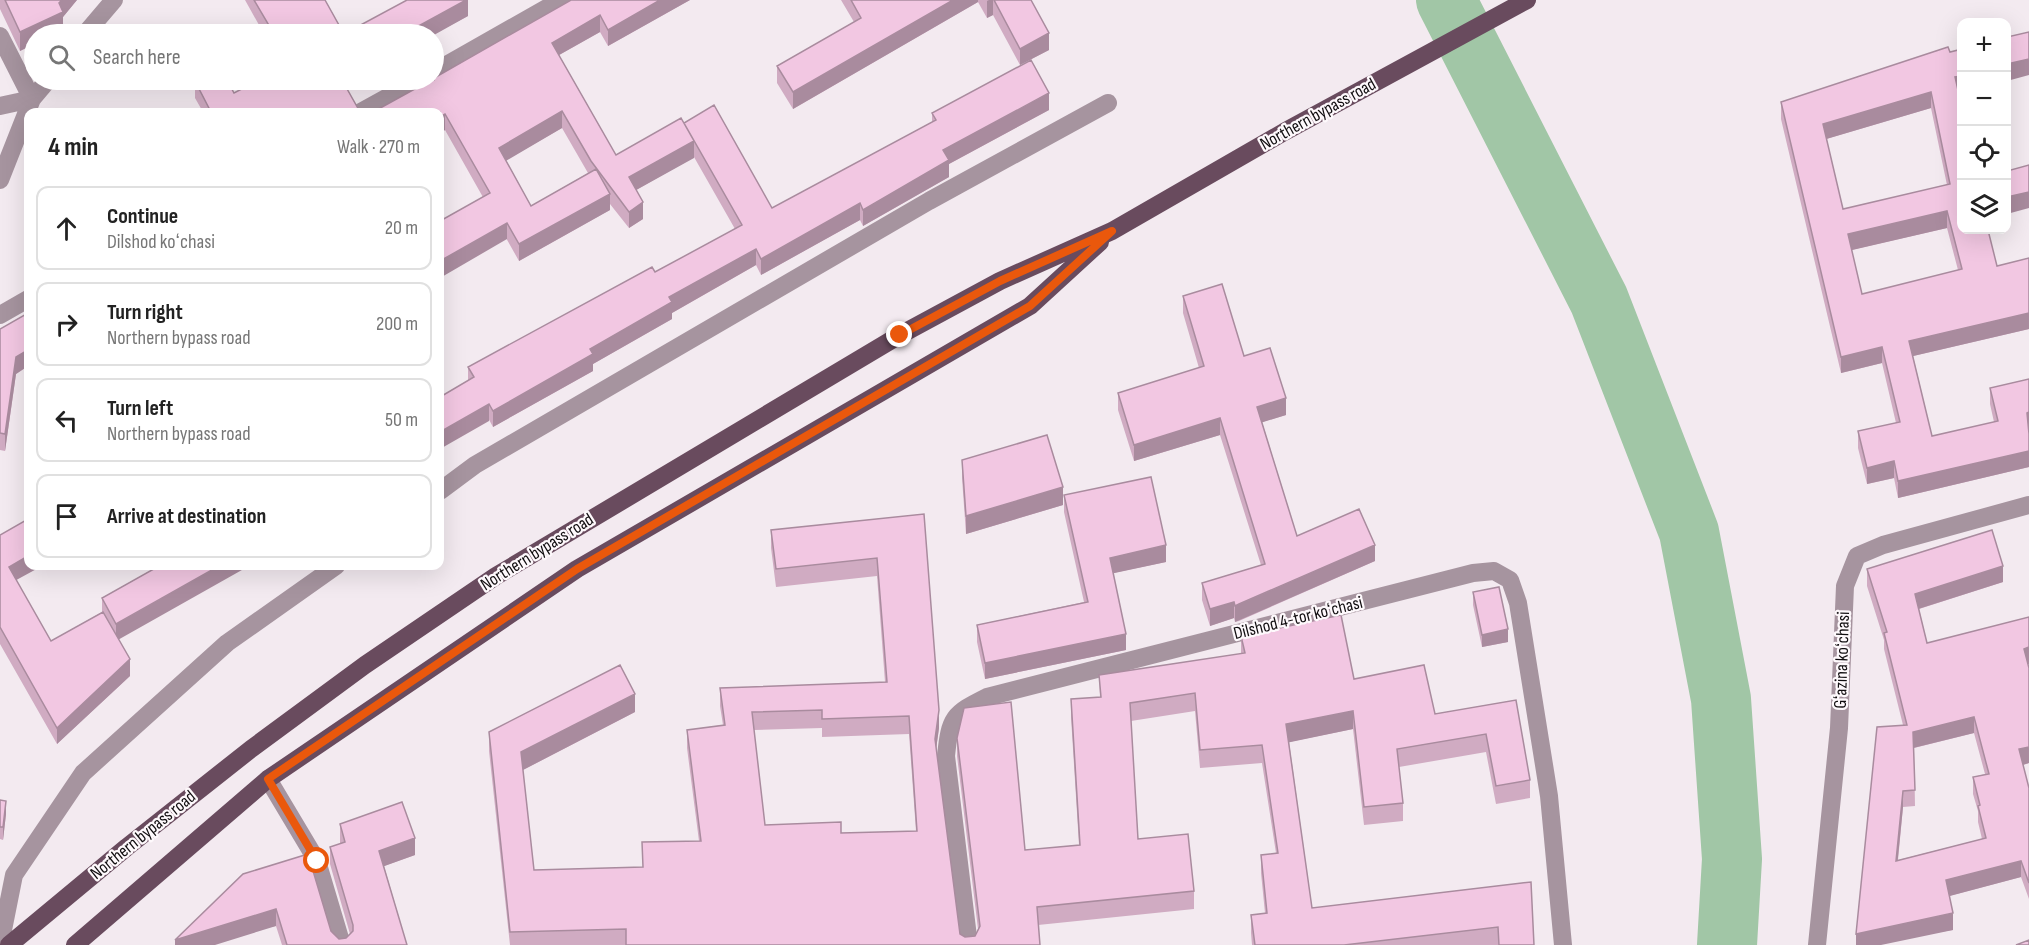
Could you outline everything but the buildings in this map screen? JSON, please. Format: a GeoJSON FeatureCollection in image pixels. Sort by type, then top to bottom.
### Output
{"type":"FeatureCollection","features":[{"type":"Feature","properties":{"kind":"main road","name":"Northern bypass road"},"geometry":{"type":"LineString","coordinates":[[9,945],[127,847],[251,749],[364,665],[496,576],[900,335],[1000,281],[1112,231],[1284,132],[1527,0]]}},
{"type":"Feature","properties":{"kind":"main road","name":"Northern bypass road"},"geometry":{"type":"LineString","coordinates":[[75,945],[268,779],[577,569],[1030,306],[1112,231]]}},
{"type":"Feature","properties":{"kind":"street"},"geometry":{"type":"LineString","coordinates":[[94,24],[114,0]]}},
{"type":"Feature","properties":{"kind":"street"},"geometry":{"type":"LineString","coordinates":[[444,66],[561,0]]}},
{"type":"Feature","properties":{"kind":"street"},"geometry":{"type":"LineString","coordinates":[[0,36],[24,83]]}},
{"type":"Feature","properties":{"kind":"street"},"geometry":{"type":"LineString","coordinates":[[27,90],[32,99]]}},
{"type":"Feature","properties":{"kind":"street"},"geometry":{"type":"LineString","coordinates":[[28,108],[40,90]]}},
{"type":"Feature","properties":{"kind":"street"},"geometry":{"type":"LineString","coordinates":[[368,108],[402,90]]}},
{"type":"Feature","properties":{"kind":"street"},"geometry":{"type":"LineString","coordinates":[[0,106],[32,99]]}},
{"type":"Feature","properties":{"kind":"street"},"geometry":{"type":"LineString","coordinates":[[444,488],[476,465],[918,207],[1108,103]]}},
{"type":"Feature","properties":{"kind":"street"},"geometry":{"type":"LineString","coordinates":[[0,180],[24,119]]}},
{"type":"Feature","properties":{"kind":"street"},"geometry":{"type":"LineString","coordinates":[[0,315],[24,301]]}},
{"type":"Feature","properties":{"kind":"street","name":"Gʻazina koʻchasi"},"geometry":{"type":"LineString","coordinates":[[1817,945],[1839,728],[1845,586],[1857,556],[1883,545],[2029,505]]}},
{"type":"Feature","properties":{"kind":"street"},"geometry":{"type":"LineString","coordinates":[[0,945],[14,875],[83,773],[227,643],[330,570]]}},
{"type":"Feature","properties":{"kind":"street","name":"Dilshod 4-tor koʻchasi"},"geometry":{"type":"LineString","coordinates":[[969,945],[946,756],[949,728],[960,711],[987,697],[1461,576],[1494,571],[1510,580],[1518,603],[1549,796],[1563,945]]}},
{"type":"Feature","properties":{"kind":"street"},"geometry":{"type":"LineString","coordinates":[[268,779],[317,861],[342,945]]}},
{"type":"Feature","properties":{"kind":"waterway"},"geometry":{"type":"LineString","coordinates":[[1446,0],[1599,300],[1689,532],[1721,699],[1732,859],[1727,945]]}},
{"type":"Feature","properties":{"kind":"route"},"geometry":{"type":"LineString","coordinates":[[317,861],[268,779],[577,569],[1030,306],[1112,231],[1000,281],[900,335]]}}]}
